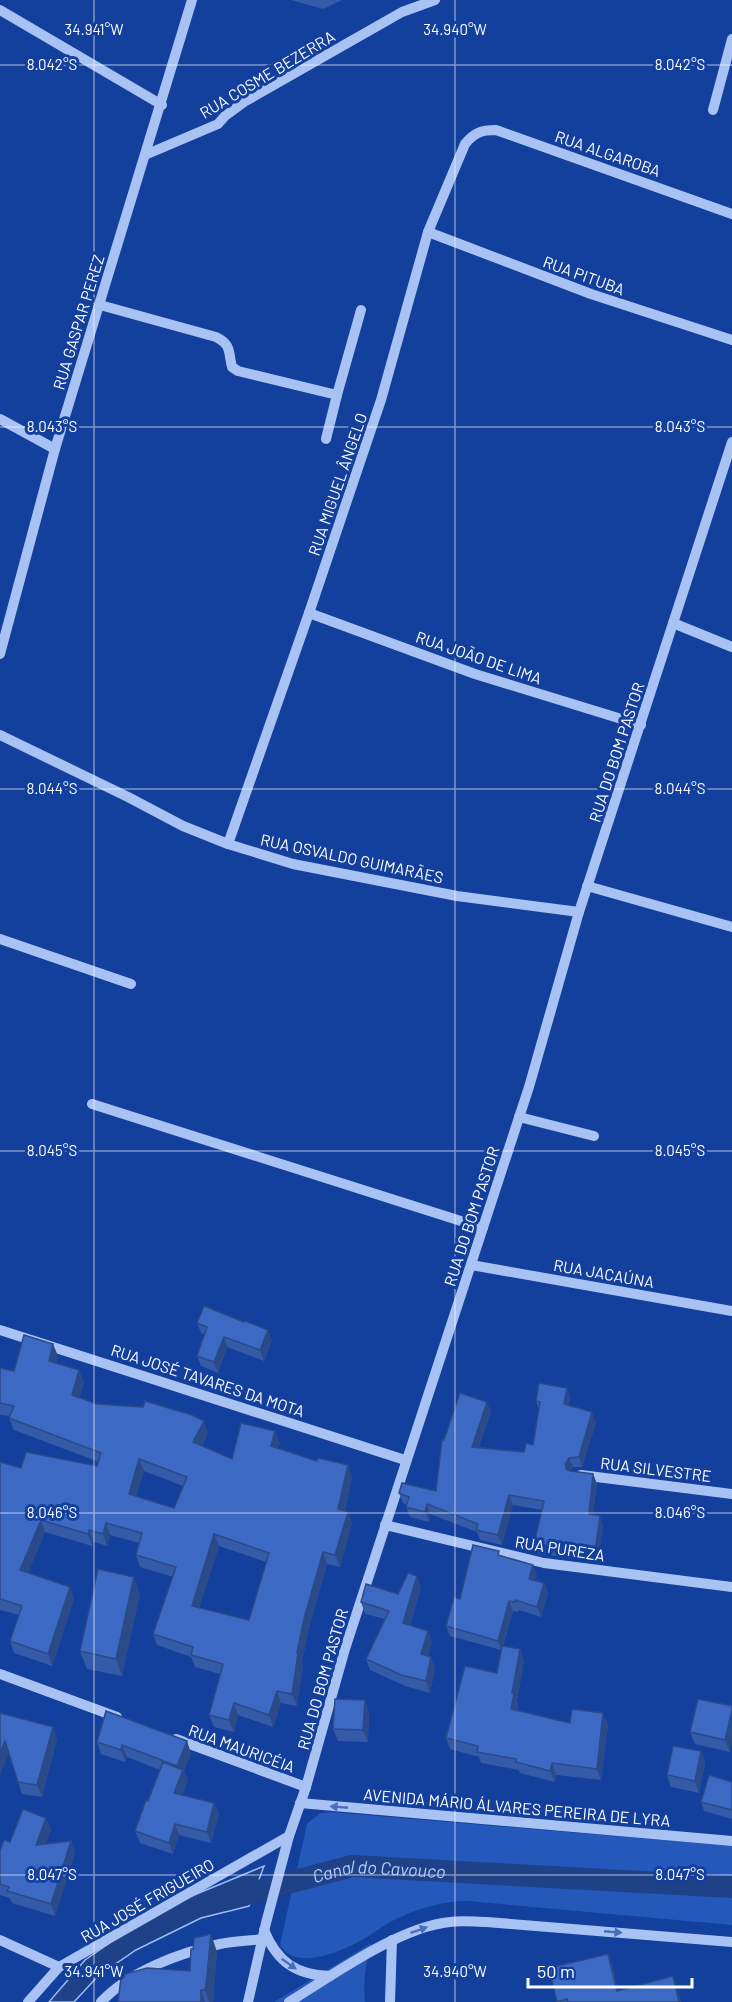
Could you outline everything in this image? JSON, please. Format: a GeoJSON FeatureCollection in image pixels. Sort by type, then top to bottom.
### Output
{"type":"FeatureCollection","features":[{"type":"Feature","properties":{"kind":"street","name":"RUA GASPAR PEREZ"},"geometry":{"type":"LineString","coordinates":[[0,654],[55,449],[162,105],[192,0]]}},
{"type":"Feature","properties":{"kind":"street","name":"RUA COSME BEZERRA"},"geometry":{"type":"LineString","coordinates":[[145,155],[218,124],[244,102],[402,12],[435,0]]}},
{"type":"Feature","properties":{"kind":"street"},"geometry":{"type":"LineString","coordinates":[[0,10],[162,105]]}},
{"type":"Feature","properties":{"kind":"street"},"geometry":{"type":"LineString","coordinates":[[712,110],[732,39]]}},
{"type":"Feature","properties":{"kind":"street","name":"RUA ALGAROBA"},"geometry":{"type":"LineString","coordinates":[[473,135],[483,130],[496,130],[732,214]]}},
{"type":"Feature","properties":{"kind":"street","name":"RUA MIGUEL ÂNGELO"},"geometry":{"type":"LineString","coordinates":[[228,844],[381,400],[428,232],[465,144],[473,135]]}},
{"type":"Feature","properties":{"kind":"street","name":"RUA PITUBA"},"geometry":{"type":"LineString","coordinates":[[428,232],[591,294],[732,340]]}},
{"type":"Feature","properties":{"kind":"street"},"geometry":{"type":"LineString","coordinates":[[100,305],[216,337],[225,342],[230,350],[232,367],[238,371],[337,396]]}},
{"type":"Feature","properties":{"kind":"street"},"geometry":{"type":"LineString","coordinates":[[327,439],[361,310]]}},
{"type":"Feature","properties":{"kind":"street"},"geometry":{"type":"LineString","coordinates":[[0,420],[55,449]]}},
{"type":"Feature","properties":{"kind":"street","name":"RUA DO BOM PASTOR"},"geometry":{"type":"LineString","coordinates":[[248,2002],[289,1836],[306,1787],[345,1649],[519,1117],[587,886],[732,442]]}},
{"type":"Feature","properties":{"kind":"street","name":"RUA JOÃO DE LIMA"},"geometry":{"type":"LineString","coordinates":[[309,613],[475,674],[641,725]]}},
{"type":"Feature","properties":{"kind":"street"},"geometry":{"type":"LineString","coordinates":[[673,623],[732,647]]}},
{"type":"Feature","properties":{"kind":"street","name":"RUA OSVALDO GUIMARÃES"},"geometry":{"type":"LineString","coordinates":[[0,735],[183,826],[228,844],[293,864],[458,896],[579,912]]}},
{"type":"Feature","properties":{"kind":"street"},"geometry":{"type":"LineString","coordinates":[[587,886],[732,927]]}},
{"type":"Feature","properties":{"kind":"street"},"geometry":{"type":"LineString","coordinates":[[0,939],[130,984]]}},
{"type":"Feature","properties":{"kind":"street"},"geometry":{"type":"LineString","coordinates":[[92,1104],[483,1228]]}},
{"type":"Feature","properties":{"kind":"street"},"geometry":{"type":"LineString","coordinates":[[519,1117],[594,1137]]}},
{"type":"Feature","properties":{"kind":"street","name":"RUA JACAÚNA"},"geometry":{"type":"LineString","coordinates":[[471,1265],[732,1311]]}},
{"type":"Feature","properties":{"kind":"street","name":"RUA JOSÉ TAVARES DA MOTA"},"geometry":{"type":"LineString","coordinates":[[0,1330],[405,1461]]}},
{"type":"Feature","properties":{"kind":"street","name":"RUA SILVESTRE"},"geometry":{"type":"LineString","coordinates":[[576,1474],[732,1494]]}},
{"type":"Feature","properties":{"kind":"street","name":"RUA PUREZA"},"geometry":{"type":"LineString","coordinates":[[385,1525],[544,1563],[732,1587]]}},
{"type":"Feature","properties":{"kind":"street"},"geometry":{"type":"LineString","coordinates":[[0,1674],[122,1719]]}},
{"type":"Feature","properties":{"kind":"street","name":"RUA MAURICÉIA"},"geometry":{"type":"LineString","coordinates":[[166,1736],[306,1787]]}},
{"type":"Feature","properties":{"kind":"street","name":"AVENIDA MÁRIO ÁLVARES PEREIRA DE LYRA"},"geometry":{"type":"LineString","coordinates":[[300,1803],[732,1841]]}},
{"type":"Feature","properties":{"kind":"street","name":"RUA JOSÉ FRIGUEIRO"},"geometry":{"type":"LineString","coordinates":[[28,2002],[60,1967],[289,1836]]}},
{"type":"Feature","properties":{"kind":"street"},"geometry":{"type":"LineString","coordinates":[[289,2002],[392,1941],[422,1928],[450,1922],[487,1922],[732,1942]]}},
{"type":"Feature","properties":{"kind":"street"},"geometry":{"type":"LineString","coordinates":[[101,2002],[117,1988],[153,1967],[190,1952],[264,1931],[269,1944],[289,1965],[316,1976],[330,1976]]}},
{"type":"Feature","properties":{"kind":"street"},"geometry":{"type":"LineString","coordinates":[[0,1940],[60,1967]]}},
{"type":"Feature","properties":{"kind":"street"},"geometry":{"type":"LineString","coordinates":[[390,2002],[392,1941]]}},
{"type":"Feature","properties":{"kind":"shaded area"},"geometry":{"type":"Polygon","coordinates":[[[331,1812],[732,1846],[732,1925],[458,1901],[429,1906],[410,1913],[392,1921],[364,1939],[329,1954],[306,1958],[295,1957],[286,1952],[280,1944],[307,1824],[320,1813],[331,1812]]]}},
{"type":"Feature","properties":{"kind":"shaded area","name":"Canal do Cavouco"},"geometry":{"type":"Polygon","coordinates":[[[264,1866],[249,1906],[201,1918],[136,1950],[98,1976],[74,2002],[49,2002],[85,1960],[136,1925],[187,1898],[264,1866]]]}},
{"type":"Feature","properties":{"kind":"shaded area"},"geometry":{"type":"Polygon","coordinates":[[[370,1944],[372,1945],[364,1980],[365,2002],[274,2002],[370,1944]]]}},
{"type":"Feature","properties":{"kind":"building"},"geometry":{"type":"Polygon","coordinates":[[[204,1306],[268,1330],[260,1350],[224,1337],[214,1362],[197,1356],[207,1327],[197,1323],[204,1306]]]}},
{"type":"Feature","properties":{"kind":"building"},"geometry":{"type":"Polygon","coordinates":[[[24,1335],[53,1344],[49,1361],[79,1370],[72,1395],[97,1404],[143,1407],[145,1401],[192,1415],[204,1421],[193,1442],[232,1459],[241,1423],[275,1431],[271,1446],[317,1461],[318,1458],[348,1465],[338,1509],[348,1512],[335,1555],[323,1552],[304,1619],[292,1694],[277,1691],[269,1715],[234,1703],[229,1720],[209,1715],[223,1664],[191,1655],[193,1647],[153,1634],[176,1567],[136,1555],[142,1533],[106,1523],[103,1534],[89,1530],[88,1534],[41,1520],[20,1570],[70,1587],[48,1654],[10,1641],[22,1606],[0,1599],[0,1462],[21,1468],[26,1452],[97,1466],[101,1453],[9,1418],[14,1406],[0,1403],[0,1368],[14,1371],[24,1335]],[[139,1459],[129,1494],[174,1508],[187,1477],[139,1459]],[[214,1534],[192,1606],[249,1620],[269,1553],[214,1534]]]}},
{"type":"Feature","properties":{"kind":"building"},"geometry":{"type":"Polygon","coordinates":[[[539,1383],[567,1388],[564,1404],[592,1412],[579,1457],[569,1458],[565,1464],[567,1470],[593,1474],[589,1514],[600,1516],[595,1551],[534,1544],[544,1501],[509,1495],[498,1535],[476,1530],[478,1524],[427,1504],[425,1512],[406,1507],[409,1497],[399,1493],[402,1483],[436,1491],[442,1440],[444,1440],[460,1393],[487,1402],[472,1447],[524,1452],[526,1443],[533,1445],[540,1402],[536,1401],[539,1383]]]}},
{"type":"Feature","properties":{"kind":"building"},"geometry":{"type":"Polygon","coordinates":[[[473,1545],[499,1551],[498,1555],[533,1565],[529,1579],[544,1583],[537,1607],[515,1600],[515,1602],[509,1601],[498,1641],[446,1626],[454,1597],[460,1599],[473,1545]]]}},
{"type":"Feature","properties":{"kind":"building"},"geometry":{"type":"Polygon","coordinates":[[[98,1569],[134,1577],[116,1659],[80,1651],[98,1569]]]}},
{"type":"Feature","properties":{"kind":"building"},"geometry":{"type":"Polygon","coordinates":[[[408,1573],[417,1576],[403,1623],[428,1631],[421,1654],[431,1657],[426,1681],[401,1675],[366,1659],[389,1611],[361,1602],[366,1584],[398,1594],[408,1573]]]}},
{"type":"Feature","properties":{"kind":"building"},"geometry":{"type":"Polygon","coordinates":[[[502,1646],[520,1649],[511,1709],[570,1723],[572,1709],[603,1713],[597,1769],[552,1763],[550,1771],[516,1762],[516,1759],[477,1752],[478,1746],[446,1738],[465,1666],[497,1673],[502,1646]]]}},
{"type":"Feature","properties":{"kind":"building"},"geometry":{"type":"Polygon","coordinates":[[[335,1699],[365,1700],[363,1730],[333,1729],[335,1699]]]}},
{"type":"Feature","properties":{"kind":"building"},"geometry":{"type":"Polygon","coordinates":[[[698,1699],[732,1706],[725,1740],[690,1732],[698,1699]]]}},
{"type":"Feature","properties":{"kind":"building"},"geometry":{"type":"Polygon","coordinates":[[[106,1711],[187,1741],[177,1766],[122,1745],[121,1750],[97,1742],[106,1711]]]}},
{"type":"Feature","properties":{"kind":"building"},"geometry":{"type":"Polygon","coordinates":[[[0,1713],[53,1727],[37,1785],[18,1782],[5,1741],[0,1753],[0,1713]]]}},
{"type":"Feature","properties":{"kind":"building"},"geometry":{"type":"Polygon","coordinates":[[[673,1746],[701,1751],[695,1781],[667,1775],[673,1746]]]}},
{"type":"Feature","properties":{"kind":"building"},"geometry":{"type":"Polygon","coordinates":[[[163,1762],[183,1770],[174,1793],[214,1803],[207,1832],[175,1824],[169,1843],[135,1831],[163,1762]]]}},
{"type":"Feature","properties":{"kind":"building"},"geometry":{"type":"Polygon","coordinates":[[[709,1775],[732,1782],[732,1810],[701,1802],[709,1775]]]}},
{"type":"Feature","properties":{"kind":"building"},"geometry":{"type":"Polygon","coordinates":[[[23,1809],[46,1818],[36,1845],[71,1841],[51,1904],[7,1891],[9,1887],[0,1884],[0,1851],[4,1840],[10,1842],[23,1809]]]}},
{"type":"Feature","properties":{"kind":"building"},"geometry":{"type":"Polygon","coordinates":[[[211,1934],[206,1985],[205,1990],[201,1990],[201,2002],[118,2002],[121,1978],[124,1978],[125,1974],[147,1968],[190,1971],[194,1938],[211,1934]]]}},
{"type":"Feature","properties":{"kind":"building"},"geometry":{"type":"Polygon","coordinates":[[[608,1954],[617,1991],[673,1976],[679,2002],[568,2002],[567,1999],[557,2002],[549,1968],[608,1954]]]}},
{"type":"Feature","properties":{"kind":"waterway","name":"Canal do Cavouco"},"geometry":{"type":"LineString","coordinates":[[224,1900],[352,1866],[732,1887]]}}]}
